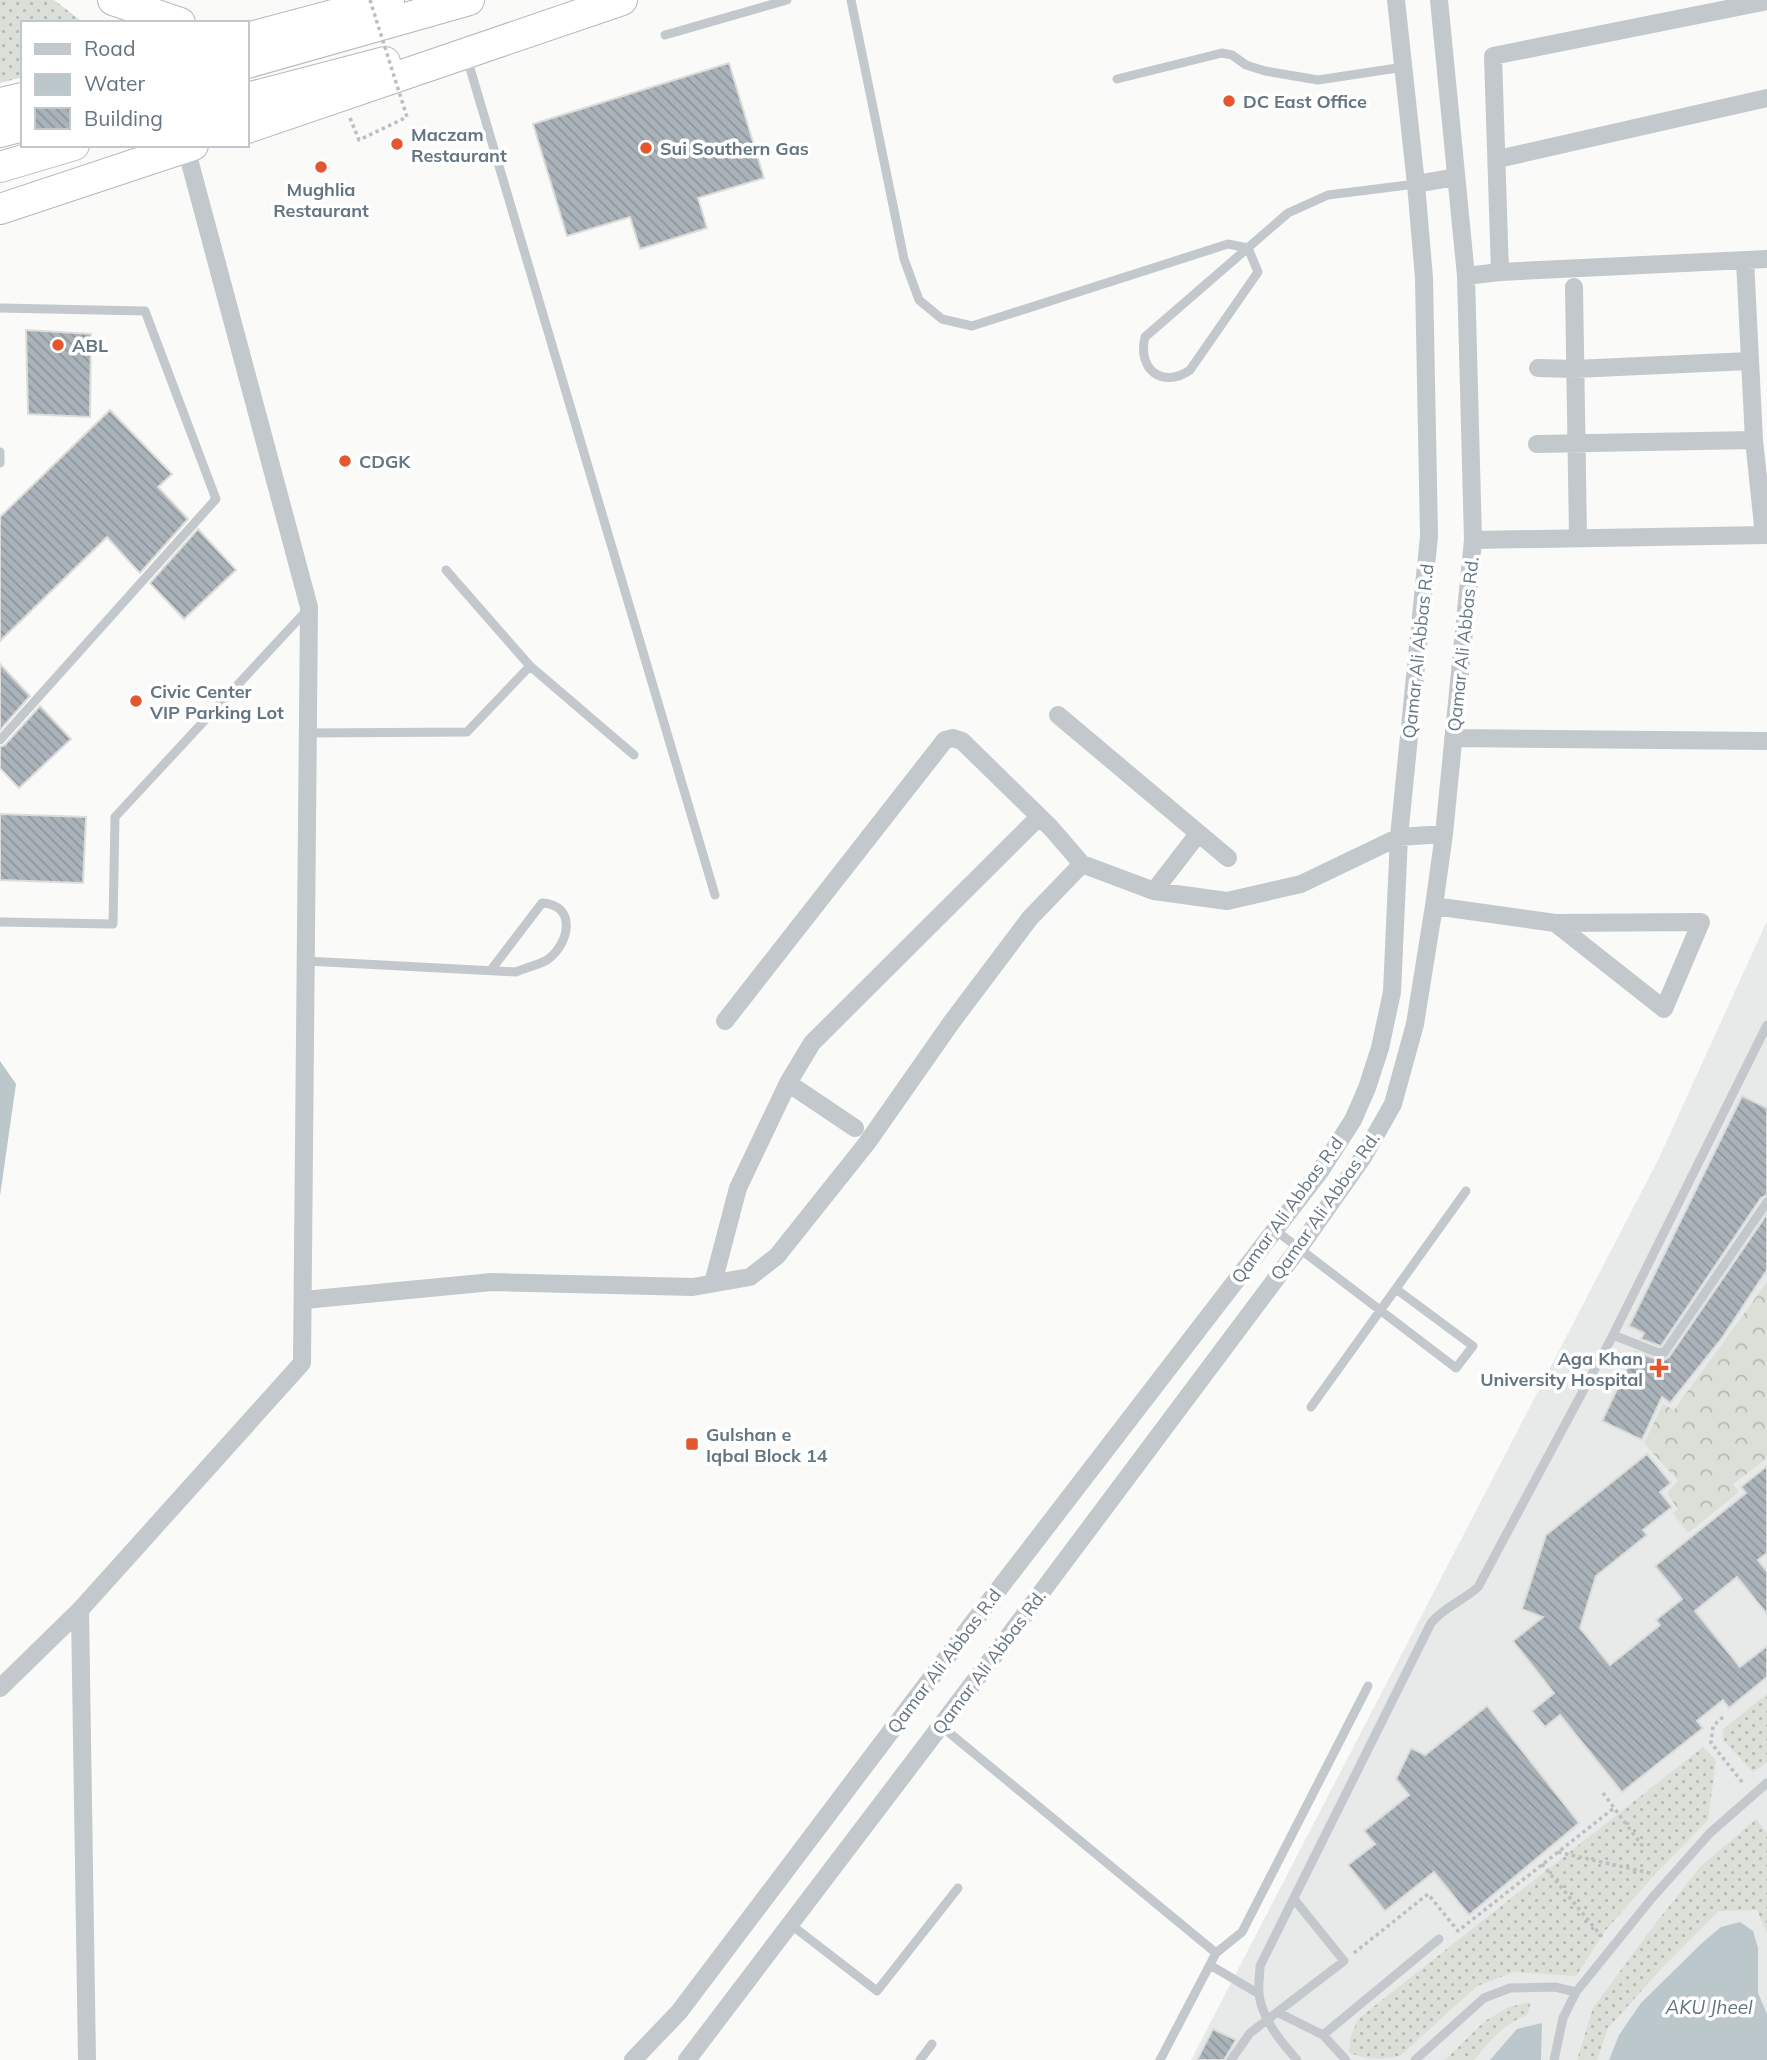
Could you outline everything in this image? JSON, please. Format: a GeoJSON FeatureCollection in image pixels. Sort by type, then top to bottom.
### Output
{"type":"FeatureCollection","features":[{"type":"Feature","properties":{"kind":"highway"},"geometry":{"type":"LineString","coordinates":[[113,0],[174,21]]}},
{"type":"Feature","properties":{"kind":"highway"},"geometry":{"type":"LineString","coordinates":[[249,43],[389,0]]}},
{"type":"Feature","properties":{"kind":"highway"},"geometry":{"type":"LineString","coordinates":[[249,43],[469,0]]}},
{"type":"Feature","properties":{"kind":"highway"},"geometry":{"type":"LineString","coordinates":[[248,128],[622,0]]}},
{"type":"Feature","properties":{"kind":"highway"},"geometry":{"type":"LineString","coordinates":[[248,99],[622,0]]}},
{"type":"Feature","properties":{"kind":"highway"},"geometry":{"type":"LineString","coordinates":[[0,103],[21,98]]}},
{"type":"Feature","properties":{"kind":"highway"},"geometry":{"type":"LineString","coordinates":[[0,132],[21,127]]}},
{"type":"Feature","properties":{"kind":"highway"},"geometry":{"type":"LineString","coordinates":[[0,167],[67,147]]}},
{"type":"Feature","properties":{"kind":"highway"},"geometry":{"type":"LineString","coordinates":[[0,209],[186,147]]}},
{"type":"Feature","properties":{"kind":"street","name":"Qamar Ali Abbas R.d"},"geometry":{"type":"LineString","coordinates":[[633,2060],[679,2012],[983,1609],[1321,1170],[1353,1120],[1367,1088],[1377,1058],[1392,992],[1399,837],[1429,536],[1424,278],[1395,0]]}},
{"type":"Feature","properties":{"kind":"street","name":"Qamar Ali Abbas Rd."},"geometry":{"type":"LineString","coordinates":[[687,2060],[941,1727],[1299,1248],[1363,1157],[1393,1104],[1415,1024],[1434,906],[1444,834],[1473,540],[1466,276],[1439,0]]}},
{"type":"Feature","properties":{"kind":"street"},"geometry":{"type":"LineString","coordinates":[[1500,272],[1493,56],[1767,1]]}},
{"type":"Feature","properties":{"kind":"street"},"geometry":{"type":"LineString","coordinates":[[1498,159],[1767,98]]}},
{"type":"Feature","properties":{"kind":"street"},"geometry":{"type":"LineString","coordinates":[[0,1688],[80,1610],[302,1363],[309,607],[189,147]]}},
{"type":"Feature","properties":{"kind":"street"},"geometry":{"type":"LineString","coordinates":[[1416,184],[1456,177]]}},
{"type":"Feature","properties":{"kind":"street"},"geometry":{"type":"LineString","coordinates":[[1466,276],[1767,259]]}},
{"type":"Feature","properties":{"kind":"street"},"geometry":{"type":"LineString","coordinates":[[1473,540],[1766,535],[1754,440],[1745,260]]}},
{"type":"Feature","properties":{"kind":"street"},"geometry":{"type":"LineString","coordinates":[[1574,287],[1578,537]]}},
{"type":"Feature","properties":{"kind":"street"},"geometry":{"type":"LineString","coordinates":[[1538,368],[1575,369],[1749,360]]}},
{"type":"Feature","properties":{"kind":"street"},"geometry":{"type":"LineString","coordinates":[[1537,444],[1754,440]]}},
{"type":"Feature","properties":{"kind":"street"},"geometry":{"type":"LineString","coordinates":[[1058,715],[1228,858]]}},
{"type":"Feature","properties":{"kind":"street"},"geometry":{"type":"LineString","coordinates":[[725,1021],[945,740],[953,738],[962,741],[1082,863],[1153,891],[1227,901],[1301,884],[1399,837],[1444,834]]}},
{"type":"Feature","properties":{"kind":"street"},"geometry":{"type":"LineString","coordinates":[[1453,738],[1767,741]]}},
{"type":"Feature","properties":{"kind":"street"},"geometry":{"type":"LineString","coordinates":[[713,1283],[738,1188],[788,1083],[812,1043],[1039,817]]}},
{"type":"Feature","properties":{"kind":"street"},"geometry":{"type":"LineString","coordinates":[[1153,891],[1198,834]]}},
{"type":"Feature","properties":{"kind":"street"},"geometry":{"type":"LineString","coordinates":[[304,1300],[492,1282],[693,1287],[750,1277],[777,1256],[867,1143],[951,1023],[1030,918],[1082,863]]}},
{"type":"Feature","properties":{"kind":"street"},"geometry":{"type":"LineString","coordinates":[[1434,906],[1555,923],[1701,922],[1664,1009],[1555,923]]}},
{"type":"Feature","properties":{"kind":"street"},"geometry":{"type":"LineString","coordinates":[[788,1083],[855,1128]]}},
{"type":"Feature","properties":{"kind":"street"},"geometry":{"type":"LineString","coordinates":[[80,1610],[87,2060]]}},
{"type":"Feature","properties":{"kind":"lane"},"geometry":{"type":"LineString","coordinates":[[665,35],[787,0]]}},
{"type":"Feature","properties":{"kind":"lane"},"geometry":{"type":"LineString","coordinates":[[851,0],[904,259],[919,300],[942,319],[972,326],[1228,244],[1248,247]]}},
{"type":"Feature","properties":{"kind":"lane"},"geometry":{"type":"LineString","coordinates":[[465,53],[715,895]]}},
{"type":"Feature","properties":{"kind":"lane"},"geometry":{"type":"LineString","coordinates":[[1116,79],[1222,53],[1265,71],[1318,80],[1404,67]]}},
{"type":"Feature","properties":{"kind":"lane"},"geometry":{"type":"LineString","coordinates":[[1248,247],[1258,272],[1190,370],[1170,379],[1152,372],[1143,360],[1145,338],[1248,247],[1288,213],[1328,195],[1416,184]]}},
{"type":"Feature","properties":{"kind":"lane"},"geometry":{"type":"LineString","coordinates":[[0,308],[145,311],[216,499],[0,740]]}},
{"type":"Feature","properties":{"kind":"lane"},"geometry":{"type":"LineString","coordinates":[[0,452],[0,463]]}},
{"type":"Feature","properties":{"kind":"lane"},"geometry":{"type":"LineString","coordinates":[[446,570],[530,666],[634,755]]}},
{"type":"Feature","properties":{"kind":"lane"},"geometry":{"type":"LineString","coordinates":[[0,922],[113,924],[115,817],[309,607]]}},
{"type":"Feature","properties":{"kind":"lane"},"geometry":{"type":"LineString","coordinates":[[308,733],[467,732],[530,666]]}},
{"type":"Feature","properties":{"kind":"lane"},"geometry":{"type":"LineString","coordinates":[[306,961],[516,972],[547,960],[560,947],[567,927],[563,912],[552,904],[542,903],[491,970]]}},
{"type":"Feature","properties":{"kind":"lane"},"geometry":{"type":"LineString","coordinates":[[1297,2060],[1284,2046],[1267,2019],[1259,1994],[1260,1966],[1431,1623],[1440,1613],[1478,1587],[1614,1335],[1767,1025]]}},
{"type":"Feature","properties":{"kind":"lane"},"geometry":{"type":"LineString","coordinates":[[1311,1407],[1466,1191]]}},
{"type":"Feature","properties":{"kind":"lane"},"geometry":{"type":"LineString","coordinates":[[1614,1335],[1664,1353],[1767,1202]]}},
{"type":"Feature","properties":{"kind":"lane"},"geometry":{"type":"LineString","coordinates":[[1275,1230],[1456,1368],[1473,1346],[1396,1289]]}},
{"type":"Feature","properties":{"kind":"lane"},"geometry":{"type":"LineString","coordinates":[[1160,2060],[1216,1953],[1242,1932],[1368,1686]]}},
{"type":"Feature","properties":{"kind":"lane"},"geometry":{"type":"LineString","coordinates":[[941,1727],[1216,1953]]}},
{"type":"Feature","properties":{"kind":"lane"},"geometry":{"type":"LineString","coordinates":[[1554,2060],[1563,2018],[1576,1992],[1710,1833],[1767,1783]]}},
{"type":"Feature","properties":{"kind":"lane"},"geometry":{"type":"LineString","coordinates":[[790,1924],[877,1991],[958,1888]]}},
{"type":"Feature","properties":{"kind":"lane"},"geometry":{"type":"LineString","coordinates":[[1231,2060],[1250,2033],[1344,1961],[1294,1899]]}},
{"type":"Feature","properties":{"kind":"lane"},"geometry":{"type":"LineString","coordinates":[[1323,2035],[1439,1940]]}},
{"type":"Feature","properties":{"kind":"lane"},"geometry":{"type":"LineString","coordinates":[[1210,1965],[1259,1994]]}},
{"type":"Feature","properties":{"kind":"lane"},"geometry":{"type":"LineString","coordinates":[[1415,2060],[1484,1998],[1510,1988],[1555,1986],[1576,1992]]}},
{"type":"Feature","properties":{"kind":"lane"},"geometry":{"type":"LineString","coordinates":[[1279,2013],[1323,2035],[1346,2060]]}},
{"type":"Feature","properties":{"kind":"lane"},"geometry":{"type":"LineString","coordinates":[[920,2060],[932,2044]]}},
{"type":"Feature","properties":{"kind":"path"},"geometry":{"type":"LineString","coordinates":[[359,140],[407,117],[370,0]]}},
{"type":"Feature","properties":{"kind":"path"},"geometry":{"type":"LineString","coordinates":[[1723,1717],[1713,1726],[1711,1743],[1752,1794]]}},
{"type":"Feature","properties":{"kind":"path"},"geometry":{"type":"LineString","coordinates":[[1603,1793],[1644,1848]]}},
{"type":"Feature","properties":{"kind":"path"},"geometry":{"type":"LineString","coordinates":[[1344,1961],[1428,1894],[1458,1931],[1614,1808]]}},
{"type":"Feature","properties":{"kind":"path"},"geometry":{"type":"LineString","coordinates":[[1558,1852],[1654,1874]]}},
{"type":"Feature","properties":{"kind":"path"},"geometry":{"type":"LineString","coordinates":[[1542,1864],[1611,1948]]}},
{"type":"Feature","properties":{"kind":"shaded area","name":"Aga Khan University Hospital"},"geometry":{"type":"Polygon","coordinates":[[[1767,921],[1767,2060],[1191,2060],[1658,1160],[1767,921]]]}},
{"type":"Feature","properties":{"kind":"green space"},"geometry":{"type":"Polygon","coordinates":[[[0,0],[54,0],[81,21],[21,21],[21,78],[0,83],[0,0]]]}},
{"type":"Feature","properties":{"kind":"green space"},"geometry":{"type":"Polygon","coordinates":[[[1767,1282],[1767,1458],[1733,1484],[1739,1492],[1688,1533],[1673,1513],[1678,1509],[1667,1493],[1678,1481],[1644,1443],[1663,1404],[1674,1410],[1767,1282]]]}},
{"type":"Feature","properties":{"kind":"green space"},"geometry":{"type":"Polygon","coordinates":[[[1767,1694],[1767,1762],[1753,1772],[1724,1741],[1722,1730],[1767,1694]]]}},
{"type":"Feature","properties":{"kind":"green space"},"geometry":{"type":"Polygon","coordinates":[[[1703,1747],[1716,1760],[1708,1820],[1655,1874],[1605,1931],[1576,1976],[1514,1972],[1477,1986],[1400,2056],[1373,2059],[1349,2052],[1351,2036],[1358,2019],[1703,1747]]]}},
{"type":"Feature","properties":{"kind":"green space"},"geometry":{"type":"Polygon","coordinates":[[[1756,1819],[1767,1833],[1767,1933],[1757,1910],[1719,1911],[1661,1969],[1608,2028],[1597,2060],[1577,2060],[1593,2008],[1649,1932],[1700,1867],[1756,1819]]]}},
{"type":"Feature","properties":{"kind":"green space"},"geometry":{"type":"Polygon","coordinates":[[[1531,2002],[1527,2015],[1504,2028],[1474,2060],[1445,2060],[1485,2021],[1509,2007],[1531,2002]]]}},
{"type":"Feature","properties":{"kind":"water"},"geometry":{"type":"Polygon","coordinates":[[[0,1061],[16,1084],[0,1196],[0,1061]]]}},
{"type":"Feature","properties":{"kind":"water","name":"AKU Jheel"},"geometry":{"type":"Polygon","coordinates":[[[1740,1922],[1753,1931],[1758,1948],[1758,1993],[1767,2014],[1767,2060],[1609,2060],[1619,2035],[1641,2003],[1721,1927],[1740,1922]]]}},
{"type":"Feature","properties":{"kind":"water"},"geometry":{"type":"Polygon","coordinates":[[[1542,2023],[1541,2060],[1490,2060],[1517,2029],[1542,2023]]]}},
{"type":"Feature","properties":{"kind":"building"},"geometry":{"type":"Polygon","coordinates":[[[729,63],[764,178],[698,198],[707,228],[640,249],[630,217],[567,236],[533,124],[729,63]]]}},
{"type":"Feature","properties":{"kind":"building"},"geometry":{"type":"Polygon","coordinates":[[[26,330],[91,334],[90,417],[28,414],[26,330]]]}},
{"type":"Feature","properties":{"kind":"building"},"geometry":{"type":"Polygon","coordinates":[[[110,410],[172,474],[158,487],[188,519],[140,573],[107,537],[0,641],[0,517],[110,410]]]}},
{"type":"Feature","properties":{"kind":"building"},"geometry":{"type":"Polygon","coordinates":[[[198,529],[236,570],[184,619],[150,583],[198,529]]]}},
{"type":"Feature","properties":{"kind":"building"},"geometry":{"type":"Polygon","coordinates":[[[0,664],[30,696],[0,730],[0,664]]]}},
{"type":"Feature","properties":{"kind":"building"},"geometry":{"type":"Polygon","coordinates":[[[40,706],[71,739],[19,788],[0,768],[0,747],[5,745],[40,706]]]}},
{"type":"Feature","properties":{"kind":"building"},"geometry":{"type":"Polygon","coordinates":[[[0,814],[86,817],[83,883],[0,880],[0,814]]]}},
{"type":"Feature","properties":{"kind":"building"},"geometry":{"type":"Polygon","coordinates":[[[1742,1096],[1767,1108],[1767,1195],[1761,1198],[1661,1346],[1641,1339],[1644,1333],[1629,1326],[1742,1096]]]}},
{"type":"Feature","properties":{"kind":"building"},"geometry":{"type":"Polygon","coordinates":[[[1767,1214],[1767,1270],[1722,1338],[1670,1403],[1662,1397],[1642,1440],[1602,1421],[1635,1351],[1655,1359],[1664,1360],[1669,1357],[1767,1214]]]}},
{"type":"Feature","properties":{"kind":"building"},"geometry":{"type":"Polygon","coordinates":[[[1647,1454],[1671,1483],[1660,1492],[1672,1507],[1643,1530],[1647,1535],[1596,1576],[1580,1628],[1610,1665],[1660,1625],[1656,1620],[1682,1599],[1655,1566],[1746,1493],[1741,1487],[1767,1466],[1767,1553],[1758,1560],[1767,1572],[1767,1614],[1737,1577],[1695,1611],[1740,1667],[1767,1646],[1767,1677],[1729,1708],[1723,1700],[1697,1721],[1703,1728],[1622,1792],[1560,1715],[1545,1727],[1532,1711],[1554,1693],[1513,1641],[1543,1617],[1522,1609],[1546,1535],[1647,1454]]]}},
{"type":"Feature","properties":{"kind":"building"},"geometry":{"type":"Polygon","coordinates":[[[1487,1706],[1579,1823],[1469,1915],[1434,1872],[1385,1911],[1348,1865],[1375,1844],[1364,1831],[1409,1795],[1396,1779],[1411,1748],[1425,1755],[1487,1706]]]}},
{"type":"Feature","properties":{"kind":"building"},"geometry":{"type":"Polygon","coordinates":[[[1213,2029],[1236,2040],[1224,2060],[1197,2060],[1213,2029]]]}},
{"type":"Feature","properties":{"kind":"place","name":"DC East Office"},"geometry":{"type":"Point","coordinates":[1229,101]}},
{"type":"Feature","properties":{"kind":"place","name":"Maczam Restaurant"},"geometry":{"type":"Point","coordinates":[397,144]}},
{"type":"Feature","properties":{"kind":"place","name":"Sui Southern Gas"},"geometry":{"type":"Point","coordinates":[646,148]}},
{"type":"Feature","properties":{"kind":"place","name":"Mughlia Restaurant"},"geometry":{"type":"Point","coordinates":[321,167]}},
{"type":"Feature","properties":{"kind":"place","name":"ABL"},"geometry":{"type":"Point","coordinates":[58,345]}},
{"type":"Feature","properties":{"kind":"place","name":"CDGK"},"geometry":{"type":"Point","coordinates":[345,461]}},
{"type":"Feature","properties":{"kind":"place","name":"Civic Center VIP Parking Lot"},"geometry":{"type":"Point","coordinates":[136,701]}},
{"type":"Feature","properties":{"kind":"place","name":"Aga Khan University Hospital"},"geometry":{"type":"Point","coordinates":[1659,1368]}},
{"type":"Feature","properties":{"kind":"place","name":"Gulshan e Iqbal Block 14"},"geometry":{"type":"Point","coordinates":[692,1444]}}]}
